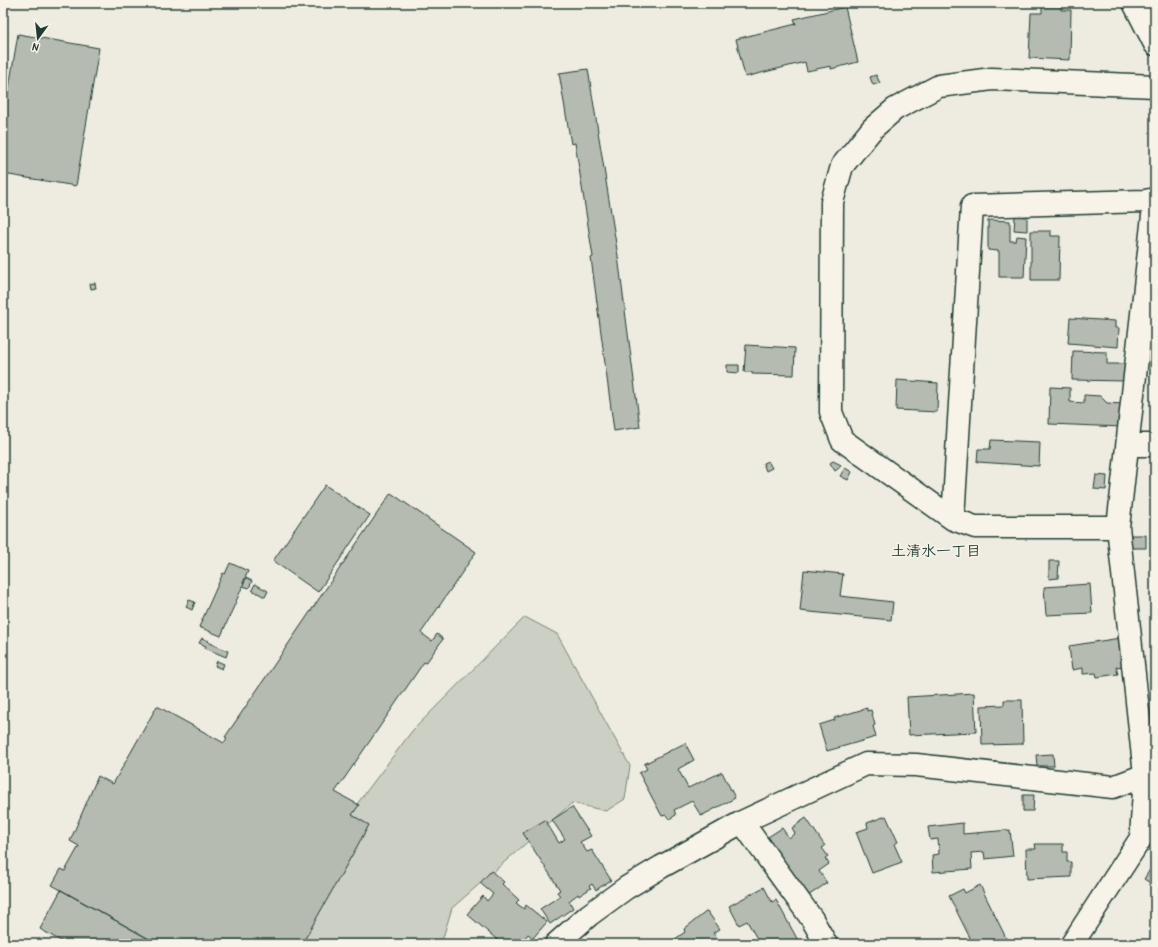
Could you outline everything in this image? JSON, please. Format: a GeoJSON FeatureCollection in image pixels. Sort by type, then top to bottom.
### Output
{"type":"FeatureCollection","features":[{"type":"Feature","properties":{"kind":"street"},"geometry":{"type":"LineString","coordinates":[[1134,3],[1155,44]]}},
{"type":"Feature","properties":{"kind":"street"},"geometry":{"type":"LineString","coordinates":[[1118,527],[975,527],[953,519],[842,440],[831,412],[832,202],[842,166],[873,128],[895,109],[939,86],[992,79],[1155,86]]}},
{"type":"Feature","properties":{"kind":"street"},"geometry":{"type":"LineString","coordinates":[[953,519],[972,206],[1145,202],[1155,198],[1118,527],[1150,771],[1141,838],[1072,944]]}},
{"type":"Feature","properties":{"kind":"street"},"geometry":{"type":"LineString","coordinates":[[1128,445],[1155,445]]}},
{"type":"Feature","properties":{"kind":"street"},"geometry":{"type":"LineString","coordinates":[[556,944],[589,915],[626,888],[661,867],[742,822],[866,764],[916,765],[1113,787],[1150,771]]}},
{"type":"Feature","properties":{"kind":"street"},"geometry":{"type":"LineString","coordinates":[[742,822],[812,919],[826,944]]}},
{"type":"Feature","properties":{"kind":"shaded area"},"geometry":{"type":"Polygon","coordinates":[[[525,617],[557,634],[630,766],[625,799],[606,811],[572,803],[452,908],[441,944],[291,944],[348,816],[412,731],[525,617]]]}},
{"type":"Feature","properties":{"kind":"building"},"geometry":{"type":"Polygon","coordinates":[[[1042,6],[1061,6],[1061,10],[1071,10],[1070,60],[1029,58],[1031,13],[1042,13],[1042,6]]]}},
{"type":"Feature","properties":{"kind":"building"},"geometry":{"type":"Polygon","coordinates":[[[845,7],[858,62],[831,69],[831,66],[807,71],[805,62],[745,77],[736,39],[796,24],[794,19],[845,7]]]}},
{"type":"Feature","properties":{"kind":"building"},"geometry":{"type":"Polygon","coordinates":[[[18,34],[99,48],[76,186],[3,174],[3,123],[18,34]]]}},
{"type":"Feature","properties":{"kind":"building"},"geometry":{"type":"Polygon","coordinates":[[[588,69],[618,256],[640,427],[614,431],[591,258],[593,257],[575,143],[571,144],[559,73],[588,69]]]}},
{"type":"Feature","properties":{"kind":"building"},"geometry":{"type":"Polygon","coordinates":[[[876,75],[880,83],[873,85],[870,77],[876,75]]]}},
{"type":"Feature","properties":{"kind":"building"},"geometry":{"type":"Polygon","coordinates":[[[1015,216],[1027,217],[1027,231],[1014,230],[1015,216]]]}},
{"type":"Feature","properties":{"kind":"building"},"geometry":{"type":"Polygon","coordinates":[[[988,220],[1010,221],[1010,241],[1016,241],[1017,236],[1026,237],[1024,277],[999,277],[999,251],[988,250],[988,220]]]}},
{"type":"Feature","properties":{"kind":"building"},"geometry":{"type":"Polygon","coordinates":[[[1031,231],[1051,231],[1051,236],[1060,236],[1059,280],[1031,280],[1031,231]]]}},
{"type":"Feature","properties":{"kind":"building"},"geometry":{"type":"Polygon","coordinates":[[[95,283],[96,288],[91,289],[90,284],[95,283]]]}},
{"type":"Feature","properties":{"kind":"building"},"geometry":{"type":"Polygon","coordinates":[[[1070,318],[1115,321],[1115,328],[1119,328],[1118,347],[1068,343],[1070,318]]]}},
{"type":"Feature","properties":{"kind":"building"},"geometry":{"type":"Polygon","coordinates":[[[746,345],[795,348],[794,375],[752,374],[752,372],[744,372],[746,345]]]}},
{"type":"Feature","properties":{"kind":"building"},"geometry":{"type":"Polygon","coordinates":[[[1073,351],[1107,352],[1107,364],[1126,364],[1126,381],[1072,380],[1073,351]]]}},
{"type":"Feature","properties":{"kind":"building"},"geometry":{"type":"Polygon","coordinates":[[[727,365],[739,365],[739,373],[727,372],[727,365]]]}},
{"type":"Feature","properties":{"kind":"building"},"geometry":{"type":"Polygon","coordinates":[[[897,380],[938,383],[937,412],[896,410],[897,380]]]}},
{"type":"Feature","properties":{"kind":"building"},"geometry":{"type":"Polygon","coordinates":[[[1050,387],[1070,388],[1070,402],[1084,403],[1084,395],[1100,396],[1107,403],[1122,404],[1122,427],[1049,424],[1050,387]]]}},
{"type":"Feature","properties":{"kind":"building"},"geometry":{"type":"Polygon","coordinates":[[[991,440],[1040,442],[1039,466],[977,462],[978,449],[990,449],[991,440]]]}},
{"type":"Feature","properties":{"kind":"building"},"geometry":{"type":"Polygon","coordinates":[[[768,461],[772,468],[766,471],[763,463],[768,461]]]}},
{"type":"Feature","properties":{"kind":"building"},"geometry":{"type":"Polygon","coordinates":[[[833,461],[841,465],[835,471],[830,463],[833,461]]]}},
{"type":"Feature","properties":{"kind":"building"},"geometry":{"type":"Polygon","coordinates":[[[845,468],[852,472],[848,480],[840,476],[845,468]]]}},
{"type":"Feature","properties":{"kind":"building"},"geometry":{"type":"Polygon","coordinates":[[[1096,475],[1107,476],[1106,490],[1094,489],[1096,475]]]}},
{"type":"Feature","properties":{"kind":"building"},"geometry":{"type":"Polygon","coordinates":[[[325,485],[370,515],[318,592],[273,561],[325,485]]]}},
{"type":"Feature","properties":{"kind":"building"},"geometry":{"type":"Polygon","coordinates":[[[391,493],[476,552],[421,633],[432,641],[437,634],[443,639],[426,663],[424,662],[335,792],[359,805],[352,815],[369,825],[302,944],[158,944],[52,885],[61,869],[65,871],[79,846],[70,841],[98,776],[113,784],[157,706],[224,743],[227,738],[225,737],[391,493]]]}},
{"type":"Feature","properties":{"kind":"building"},"geometry":{"type":"Polygon","coordinates":[[[1131,535],[1146,535],[1146,548],[1131,548],[1131,535]]]}},
{"type":"Feature","properties":{"kind":"building"},"geometry":{"type":"Polygon","coordinates":[[[1049,561],[1059,561],[1058,578],[1049,579],[1049,561]]]}},
{"type":"Feature","properties":{"kind":"building"},"geometry":{"type":"Polygon","coordinates":[[[230,563],[248,571],[221,636],[199,627],[223,573],[225,574],[230,563]]]}},
{"type":"Feature","properties":{"kind":"building"},"geometry":{"type":"Polygon","coordinates":[[[804,570],[843,574],[840,596],[893,602],[891,620],[800,611],[804,570]]]}},
{"type":"Feature","properties":{"kind":"building"},"geometry":{"type":"Polygon","coordinates":[[[246,578],[252,581],[249,588],[243,586],[246,578]]]}},
{"type":"Feature","properties":{"kind":"building"},"geometry":{"type":"Polygon","coordinates":[[[255,584],[268,591],[265,597],[252,590],[255,584]]]}},
{"type":"Feature","properties":{"kind":"building"},"geometry":{"type":"Polygon","coordinates":[[[1090,584],[1092,613],[1046,615],[1044,587],[1090,584]]]}},
{"type":"Feature","properties":{"kind":"building"},"geometry":{"type":"Polygon","coordinates":[[[189,600],[195,602],[192,610],[186,607],[189,600]]]}},
{"type":"Feature","properties":{"kind":"building"},"geometry":{"type":"Polygon","coordinates":[[[202,638],[228,651],[226,657],[205,648],[206,646],[199,643],[202,638]]]}},
{"type":"Feature","properties":{"kind":"building"},"geometry":{"type":"Polygon","coordinates":[[[1120,638],[1123,666],[1116,667],[1118,674],[1097,677],[1096,673],[1083,674],[1083,668],[1072,670],[1069,646],[1120,638]]]}},
{"type":"Feature","properties":{"kind":"building"},"geometry":{"type":"Polygon","coordinates":[[[217,661],[224,664],[222,669],[215,666],[217,661]]]}},
{"type":"Feature","properties":{"kind":"building"},"geometry":{"type":"Polygon","coordinates":[[[974,693],[976,732],[909,735],[907,697],[974,693]]]}},
{"type":"Feature","properties":{"kind":"building"},"geometry":{"type":"Polygon","coordinates":[[[1004,700],[1022,700],[1023,744],[982,745],[981,706],[1004,705],[1004,700]]]}},
{"type":"Feature","properties":{"kind":"building"},"geometry":{"type":"Polygon","coordinates":[[[867,708],[867,711],[871,710],[875,725],[873,726],[876,737],[827,751],[819,725],[835,720],[834,718],[867,708]]]}},
{"type":"Feature","properties":{"kind":"building"},"geometry":{"type":"Polygon","coordinates":[[[685,743],[694,760],[678,769],[688,788],[722,772],[735,798],[701,816],[692,801],[674,810],[676,815],[669,819],[666,815],[662,816],[639,773],[647,769],[644,764],[685,743]]]}},
{"type":"Feature","properties":{"kind":"building"},"geometry":{"type":"Polygon","coordinates":[[[1053,754],[1054,766],[1037,766],[1036,755],[1053,754]]]}},
{"type":"Feature","properties":{"kind":"building"},"geometry":{"type":"Polygon","coordinates":[[[1023,795],[1034,795],[1033,811],[1023,811],[1023,795]]]}},
{"type":"Feature","properties":{"kind":"building"},"geometry":{"type":"Polygon","coordinates":[[[572,807],[591,836],[580,842],[587,852],[592,850],[611,880],[596,890],[592,884],[589,886],[591,888],[579,896],[578,894],[569,901],[573,908],[550,924],[540,909],[560,896],[557,892],[560,890],[523,833],[545,820],[559,843],[565,839],[552,820],[572,807]]]}},
{"type":"Feature","properties":{"kind":"building"},"geometry":{"type":"Polygon","coordinates":[[[886,816],[898,842],[894,844],[902,862],[872,873],[856,832],[868,828],[867,823],[886,816]]]}},
{"type":"Feature","properties":{"kind":"building"},"geometry":{"type":"Polygon","coordinates":[[[806,818],[825,846],[822,848],[828,856],[825,858],[829,864],[819,871],[827,883],[808,896],[779,854],[776,856],[767,842],[771,840],[768,837],[782,828],[789,838],[795,833],[792,828],[806,818]]]}},
{"type":"Feature","properties":{"kind":"building"},"geometry":{"type":"Polygon","coordinates":[[[963,823],[963,834],[1010,830],[1013,856],[985,859],[984,852],[971,853],[972,869],[933,872],[932,855],[939,854],[938,839],[930,840],[928,827],[963,823]]]}},
{"type":"Feature","properties":{"kind":"building"},"geometry":{"type":"Polygon","coordinates":[[[1035,844],[1063,844],[1063,852],[1067,852],[1067,862],[1071,862],[1071,877],[1027,879],[1026,849],[1036,849],[1035,844]]]}},
{"type":"Feature","properties":{"kind":"building"},"geometry":{"type":"Polygon","coordinates":[[[1151,868],[1155,871],[1155,881],[1152,884],[1144,879],[1151,868]]]}},
{"type":"Feature","properties":{"kind":"building"},"geometry":{"type":"Polygon","coordinates":[[[491,871],[504,882],[502,884],[519,900],[516,903],[524,909],[526,905],[547,922],[533,938],[528,934],[520,944],[502,944],[467,914],[483,896],[487,901],[493,894],[480,883],[491,871]]]}},
{"type":"Feature","properties":{"kind":"building"},"geometry":{"type":"Polygon","coordinates":[[[980,885],[1009,944],[973,944],[949,896],[963,889],[965,893],[980,885]]]}},
{"type":"Feature","properties":{"kind":"building"},"geometry":{"type":"Polygon","coordinates":[[[764,887],[772,902],[776,900],[800,944],[760,944],[747,921],[739,925],[729,906],[764,887]]]}},
{"type":"Feature","properties":{"kind":"building"},"geometry":{"type":"Polygon","coordinates":[[[61,890],[158,944],[66,944],[40,929],[61,890]]]}},
{"type":"Feature","properties":{"kind":"building"},"geometry":{"type":"Polygon","coordinates":[[[707,911],[720,929],[713,933],[722,944],[668,944],[685,932],[684,929],[707,911]]]}},
{"type":"Feature","properties":{"kind":"district","name":"土清水一丁目"},"geometry":{"type":"Point","coordinates":[936,550]}}]}
